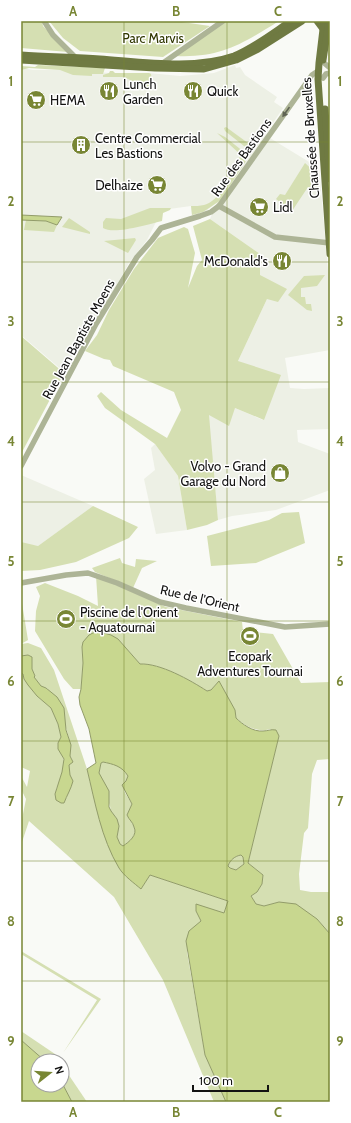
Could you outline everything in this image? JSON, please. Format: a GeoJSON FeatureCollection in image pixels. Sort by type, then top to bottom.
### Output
{"type":"FeatureCollection","features":[{"type":"Feature","properties":{"kind":"main road"},"geometry":{"type":"LineString","coordinates":[[21,54],[163,63],[203,63],[234,55],[258,43],[291,21]]}},
{"type":"Feature","properties":{"kind":"main road"},"geometry":{"type":"LineString","coordinates":[[21,60],[155,68],[204,69],[236,60],[258,49],[302,21]]}},
{"type":"Feature","properties":{"kind":"main road"},"geometry":{"type":"LineString","coordinates":[[317,21],[323,29]]}},
{"type":"Feature","properties":{"kind":"main road","name":"Chaussée de Bruxelles"},"geometry":{"type":"LineString","coordinates":[[324,21],[318,70],[330,254]]}},
{"type":"Feature","properties":{"kind":"main road","name":"Chaussée de Bruxelles"},"geometry":{"type":"LineString","coordinates":[[329,21],[323,62],[323,78],[330,179]]}},
{"type":"Feature","properties":{"kind":"street"},"geometry":{"type":"LineString","coordinates":[[44,21],[53,35],[76,58]]}},
{"type":"Feature","properties":{"kind":"street"},"geometry":{"type":"LineString","coordinates":[[163,63],[223,21]]}},
{"type":"Feature","properties":{"kind":"street"},"geometry":{"type":"LineString","coordinates":[[323,62],[330,68]]}},
{"type":"Feature","properties":{"kind":"street","name":"Rue des Bastions"},"geometry":{"type":"LineString","coordinates":[[161,228],[211,212],[219,206],[312,75],[318,70]]}},
{"type":"Feature","properties":{"kind":"street"},"geometry":{"type":"LineString","coordinates":[[323,78],[326,74],[330,73]]}},
{"type":"Feature","properties":{"kind":"street"},"geometry":{"type":"LineString","coordinates":[[219,206],[275,237],[330,243]]}},
{"type":"Feature","properties":{"kind":"street","name":"Rue Jean Baptiste Moens"},"geometry":{"type":"LineString","coordinates":[[21,466],[96,324],[137,257],[161,228]]}},
{"type":"Feature","properties":{"kind":"street","name":"Rue de l'Orient"},"geometry":{"type":"LineString","coordinates":[[21,583],[66,575],[88,573],[160,602],[186,608],[285,627],[330,624]]}},
{"type":"Feature","properties":{"kind":"shaded area","name":"Centre Commercial Les Bastions"},"geometry":{"type":"Polygon","coordinates":[[[235,65],[236,68],[240,67],[245,75],[277,97],[274,102],[283,108],[265,135],[319,168],[330,293],[330,350],[285,358],[290,388],[330,388],[330,429],[297,430],[298,442],[330,454],[330,490],[276,510],[232,516],[218,520],[208,415],[235,408],[263,420],[238,361],[267,299],[260,275],[260,254],[210,219],[217,202],[205,212],[192,216],[191,206],[162,210],[147,240],[129,263],[105,306],[63,371],[21,335],[21,68],[33,70],[60,70],[144,75],[149,73],[180,76],[214,73],[235,65]]]}},
{"type":"Feature","properties":{"kind":"shaded area"},"geometry":{"type":"Polygon","coordinates":[[[21,215],[62,217],[57,225],[46,221],[21,220],[21,215]]]}},
{"type":"Feature","properties":{"kind":"shaded area"},"geometry":{"type":"Polygon","coordinates":[[[155,444],[178,476],[187,530],[156,534],[144,479],[155,470],[151,448],[155,444]]]}},
{"type":"Feature","properties":{"kind":"shaded area"},"geometry":{"type":"Polygon","coordinates":[[[21,475],[93,506],[38,546],[24,544],[21,542],[21,475]]]}},
{"type":"Feature","properties":{"kind":"shaded area"},"geometry":{"type":"Polygon","coordinates":[[[97,631],[111,635],[118,639],[140,664],[148,664],[166,669],[184,677],[207,691],[211,690],[219,681],[235,710],[236,718],[238,720],[255,730],[276,730],[279,736],[248,863],[263,875],[262,884],[257,892],[251,896],[256,904],[264,906],[279,902],[296,904],[317,919],[330,934],[330,1102],[226,1102],[205,1055],[186,941],[189,931],[201,921],[196,911],[196,904],[224,913],[228,901],[150,875],[141,889],[119,868],[108,845],[99,820],[87,769],[96,763],[89,729],[80,705],[79,697],[83,663],[82,647],[83,642],[89,635],[97,631]],[[103,762],[101,763],[99,773],[109,791],[109,807],[117,819],[119,826],[117,837],[120,844],[123,846],[135,833],[133,825],[127,815],[132,804],[122,785],[128,776],[120,768],[103,762]],[[241,855],[231,860],[228,866],[230,868],[236,870],[244,864],[243,857],[241,855]]]}},
{"type":"Feature","properties":{"kind":"shaded area"},"geometry":{"type":"Polygon","coordinates":[[[28,655],[32,657],[34,677],[41,686],[57,697],[64,708],[66,730],[71,745],[70,756],[73,762],[69,765],[70,775],[73,781],[64,803],[56,800],[55,794],[62,772],[64,759],[58,749],[58,743],[61,737],[58,724],[51,708],[37,696],[21,673],[21,656],[28,655]]]}},
{"type":"Feature","properties":{"kind":"shaded area"},"geometry":{"type":"Polygon","coordinates":[[[21,1040],[36,1053],[30,1053],[30,1093],[67,1093],[72,1102],[21,1102],[21,1040]]]}},
{"type":"Feature","properties":{"kind":"green space"},"geometry":{"type":"Polygon","coordinates":[[[21,21],[42,21],[43,26],[68,52],[21,48],[21,21]]]}},
{"type":"Feature","properties":{"kind":"green space","name":"Parc Marvis"},"geometry":{"type":"Polygon","coordinates":[[[49,21],[175,21],[210,26],[163,57],[80,51],[63,38],[49,21]]]}},
{"type":"Feature","properties":{"kind":"green space"},"geometry":{"type":"Polygon","coordinates":[[[226,21],[279,21],[242,43],[219,52],[206,55],[176,56],[226,21]]]}},
{"type":"Feature","properties":{"kind":"green space"},"geometry":{"type":"Polygon","coordinates":[[[38,65],[105,68],[103,74],[92,74],[92,76],[73,75],[60,70],[29,68],[21,70],[21,66],[35,67],[38,65]]]}},
{"type":"Feature","properties":{"kind":"green space"},"geometry":{"type":"Polygon","coordinates":[[[110,71],[115,73],[149,73],[151,74],[152,80],[149,87],[146,88],[124,77],[103,77],[103,75],[109,73],[110,71]]]}},
{"type":"Feature","properties":{"kind":"green space"},"geometry":{"type":"Polygon","coordinates":[[[226,127],[252,146],[249,150],[225,131],[224,128],[226,127]]]}},
{"type":"Feature","properties":{"kind":"green space"},"geometry":{"type":"Polygon","coordinates":[[[217,133],[225,137],[249,156],[221,200],[203,212],[192,215],[191,206],[199,206],[209,203],[213,201],[220,193],[230,176],[229,174],[241,155],[217,133]]]}},
{"type":"Feature","properties":{"kind":"green space"},"geometry":{"type":"Polygon","coordinates":[[[305,163],[318,175],[319,191],[308,187],[292,211],[276,199],[280,194],[285,195],[305,163]]]}},
{"type":"Feature","properties":{"kind":"green space"},"geometry":{"type":"Polygon","coordinates":[[[150,208],[171,208],[163,213],[162,221],[123,230],[108,230],[103,228],[103,222],[106,218],[121,219],[150,208]]]}},
{"type":"Feature","properties":{"kind":"green space"},"geometry":{"type":"Polygon","coordinates":[[[69,218],[90,232],[90,234],[62,227],[69,218]]]}},
{"type":"Feature","properties":{"kind":"green space"},"geometry":{"type":"Polygon","coordinates":[[[210,219],[260,254],[260,275],[287,289],[278,302],[267,299],[238,361],[281,375],[264,420],[235,408],[229,426],[209,415],[218,520],[207,525],[187,530],[178,476],[155,444],[105,408],[97,396],[101,392],[121,410],[167,438],[181,410],[174,392],[113,366],[110,360],[85,351],[97,335],[109,310],[134,269],[158,238],[184,227],[188,229],[195,253],[188,288],[197,266],[202,260],[193,226],[210,219]]]}},
{"type":"Feature","properties":{"kind":"green space"},"geometry":{"type":"Polygon","coordinates":[[[26,220],[46,221],[57,225],[54,232],[24,230],[26,220]]]}},
{"type":"Feature","properties":{"kind":"green space"},"geometry":{"type":"Polygon","coordinates":[[[135,238],[136,240],[128,253],[104,241],[135,238]]]}},
{"type":"Feature","properties":{"kind":"green space"},"geometry":{"type":"Polygon","coordinates":[[[325,275],[317,286],[301,288],[301,297],[305,297],[306,304],[311,304],[312,311],[307,310],[288,295],[304,276],[325,275]]]}},
{"type":"Feature","properties":{"kind":"green space"},"geometry":{"type":"Polygon","coordinates":[[[21,336],[64,373],[21,454],[21,336]]]}},
{"type":"Feature","properties":{"kind":"green space"},"geometry":{"type":"Polygon","coordinates":[[[93,506],[138,527],[129,538],[76,562],[40,570],[21,571],[21,542],[38,546],[93,506]]]}},
{"type":"Feature","properties":{"kind":"green space"},"geometry":{"type":"Polygon","coordinates":[[[299,512],[305,543],[256,563],[211,566],[207,536],[269,520],[282,513],[299,512]]]}},
{"type":"Feature","properties":{"kind":"green space"},"geometry":{"type":"Polygon","coordinates":[[[120,558],[122,563],[135,567],[136,559],[157,561],[142,568],[133,588],[95,572],[92,568],[120,558]]]}},
{"type":"Feature","properties":{"kind":"green space"},"geometry":{"type":"Polygon","coordinates":[[[96,576],[166,607],[242,622],[243,631],[273,634],[301,683],[330,682],[330,759],[317,760],[312,774],[308,828],[304,833],[299,874],[300,890],[311,892],[330,892],[330,934],[317,919],[279,902],[264,906],[256,904],[251,896],[257,892],[262,884],[263,875],[248,863],[279,736],[270,729],[260,730],[243,724],[236,718],[236,715],[217,683],[211,690],[207,691],[184,677],[166,669],[148,664],[140,664],[118,639],[82,647],[83,663],[81,689],[73,689],[64,679],[35,631],[36,611],[40,596],[36,587],[45,583],[78,596],[98,606],[96,576]]]}},
{"type":"Feature","properties":{"kind":"green space"},"geometry":{"type":"Polygon","coordinates":[[[21,597],[28,640],[21,644],[21,597]]]}},
{"type":"Feature","properties":{"kind":"green space"},"geometry":{"type":"Polygon","coordinates":[[[28,643],[41,648],[54,670],[87,769],[99,818],[107,843],[120,869],[141,889],[150,875],[228,901],[224,913],[196,911],[201,921],[190,931],[187,952],[205,1055],[226,1102],[214,1102],[163,980],[114,897],[29,821],[21,845],[21,824],[26,799],[21,789],[21,776],[27,787],[30,771],[21,767],[21,673],[37,696],[51,708],[58,724],[61,737],[58,746],[64,761],[64,765],[61,779],[56,789],[64,803],[69,791],[69,764],[72,759],[70,756],[67,729],[60,713],[47,688],[41,687],[34,677],[32,657],[28,655],[21,656],[21,644],[28,643]]]}},
{"type":"Feature","properties":{"kind":"green space"},"geometry":{"type":"Polygon","coordinates":[[[103,762],[120,767],[128,776],[124,791],[132,804],[127,815],[133,825],[135,833],[123,846],[120,844],[117,837],[119,826],[117,819],[111,811],[99,773],[101,763],[103,762]]]}},
{"type":"Feature","properties":{"kind":"green space"},"geometry":{"type":"Polygon","coordinates":[[[242,855],[244,864],[236,870],[228,866],[233,859],[242,855]]]}},
{"type":"Feature","properties":{"kind":"green space"},"geometry":{"type":"Polygon","coordinates":[[[21,951],[101,999],[63,1053],[97,1000],[21,954],[21,951]]]}},
{"type":"Feature","properties":{"kind":"green space"},"geometry":{"type":"Polygon","coordinates":[[[21,1031],[54,1053],[36,1053],[21,1040],[21,1031]]]}},
{"type":"Feature","properties":{"kind":"green space"},"geometry":{"type":"Polygon","coordinates":[[[70,1077],[87,1102],[72,1102],[67,1093],[70,1093],[70,1077]]]}},
{"type":"Feature","properties":{"kind":"place","name":"Lunch Garden"},"geometry":{"type":"Point","coordinates":[109,91]}},
{"type":"Feature","properties":{"kind":"place","name":"Quick"},"geometry":{"type":"Point","coordinates":[193,91]}},
{"type":"Feature","properties":{"kind":"place","name":"HEMA"},"geometry":{"type":"Point","coordinates":[36,100]}},
{"type":"Feature","properties":{"kind":"place","name":"Centre Commercial Les Bastions"},"geometry":{"type":"Point","coordinates":[81,145]}},
{"type":"Feature","properties":{"kind":"place","name":"Delhaize"},"geometry":{"type":"Point","coordinates":[157,185]}},
{"type":"Feature","properties":{"kind":"place","name":"Lidl"},"geometry":{"type":"Point","coordinates":[259,207]}},
{"type":"Feature","properties":{"kind":"place","name":"McDonald's"},"geometry":{"type":"Point","coordinates":[282,261]}},
{"type":"Feature","properties":{"kind":"place","name":"Volvo - Grand Garage du Nord"},"geometry":{"type":"Point","coordinates":[280,473]}},
{"type":"Feature","properties":{"kind":"place","name":"Piscine de l'Orient - Aquatournai"},"geometry":{"type":"Point","coordinates":[66,619]}},
{"type":"Feature","properties":{"kind":"place","name":"Ecopark Adventures Tournai"},"geometry":{"type":"Point","coordinates":[250,636]}}]}
